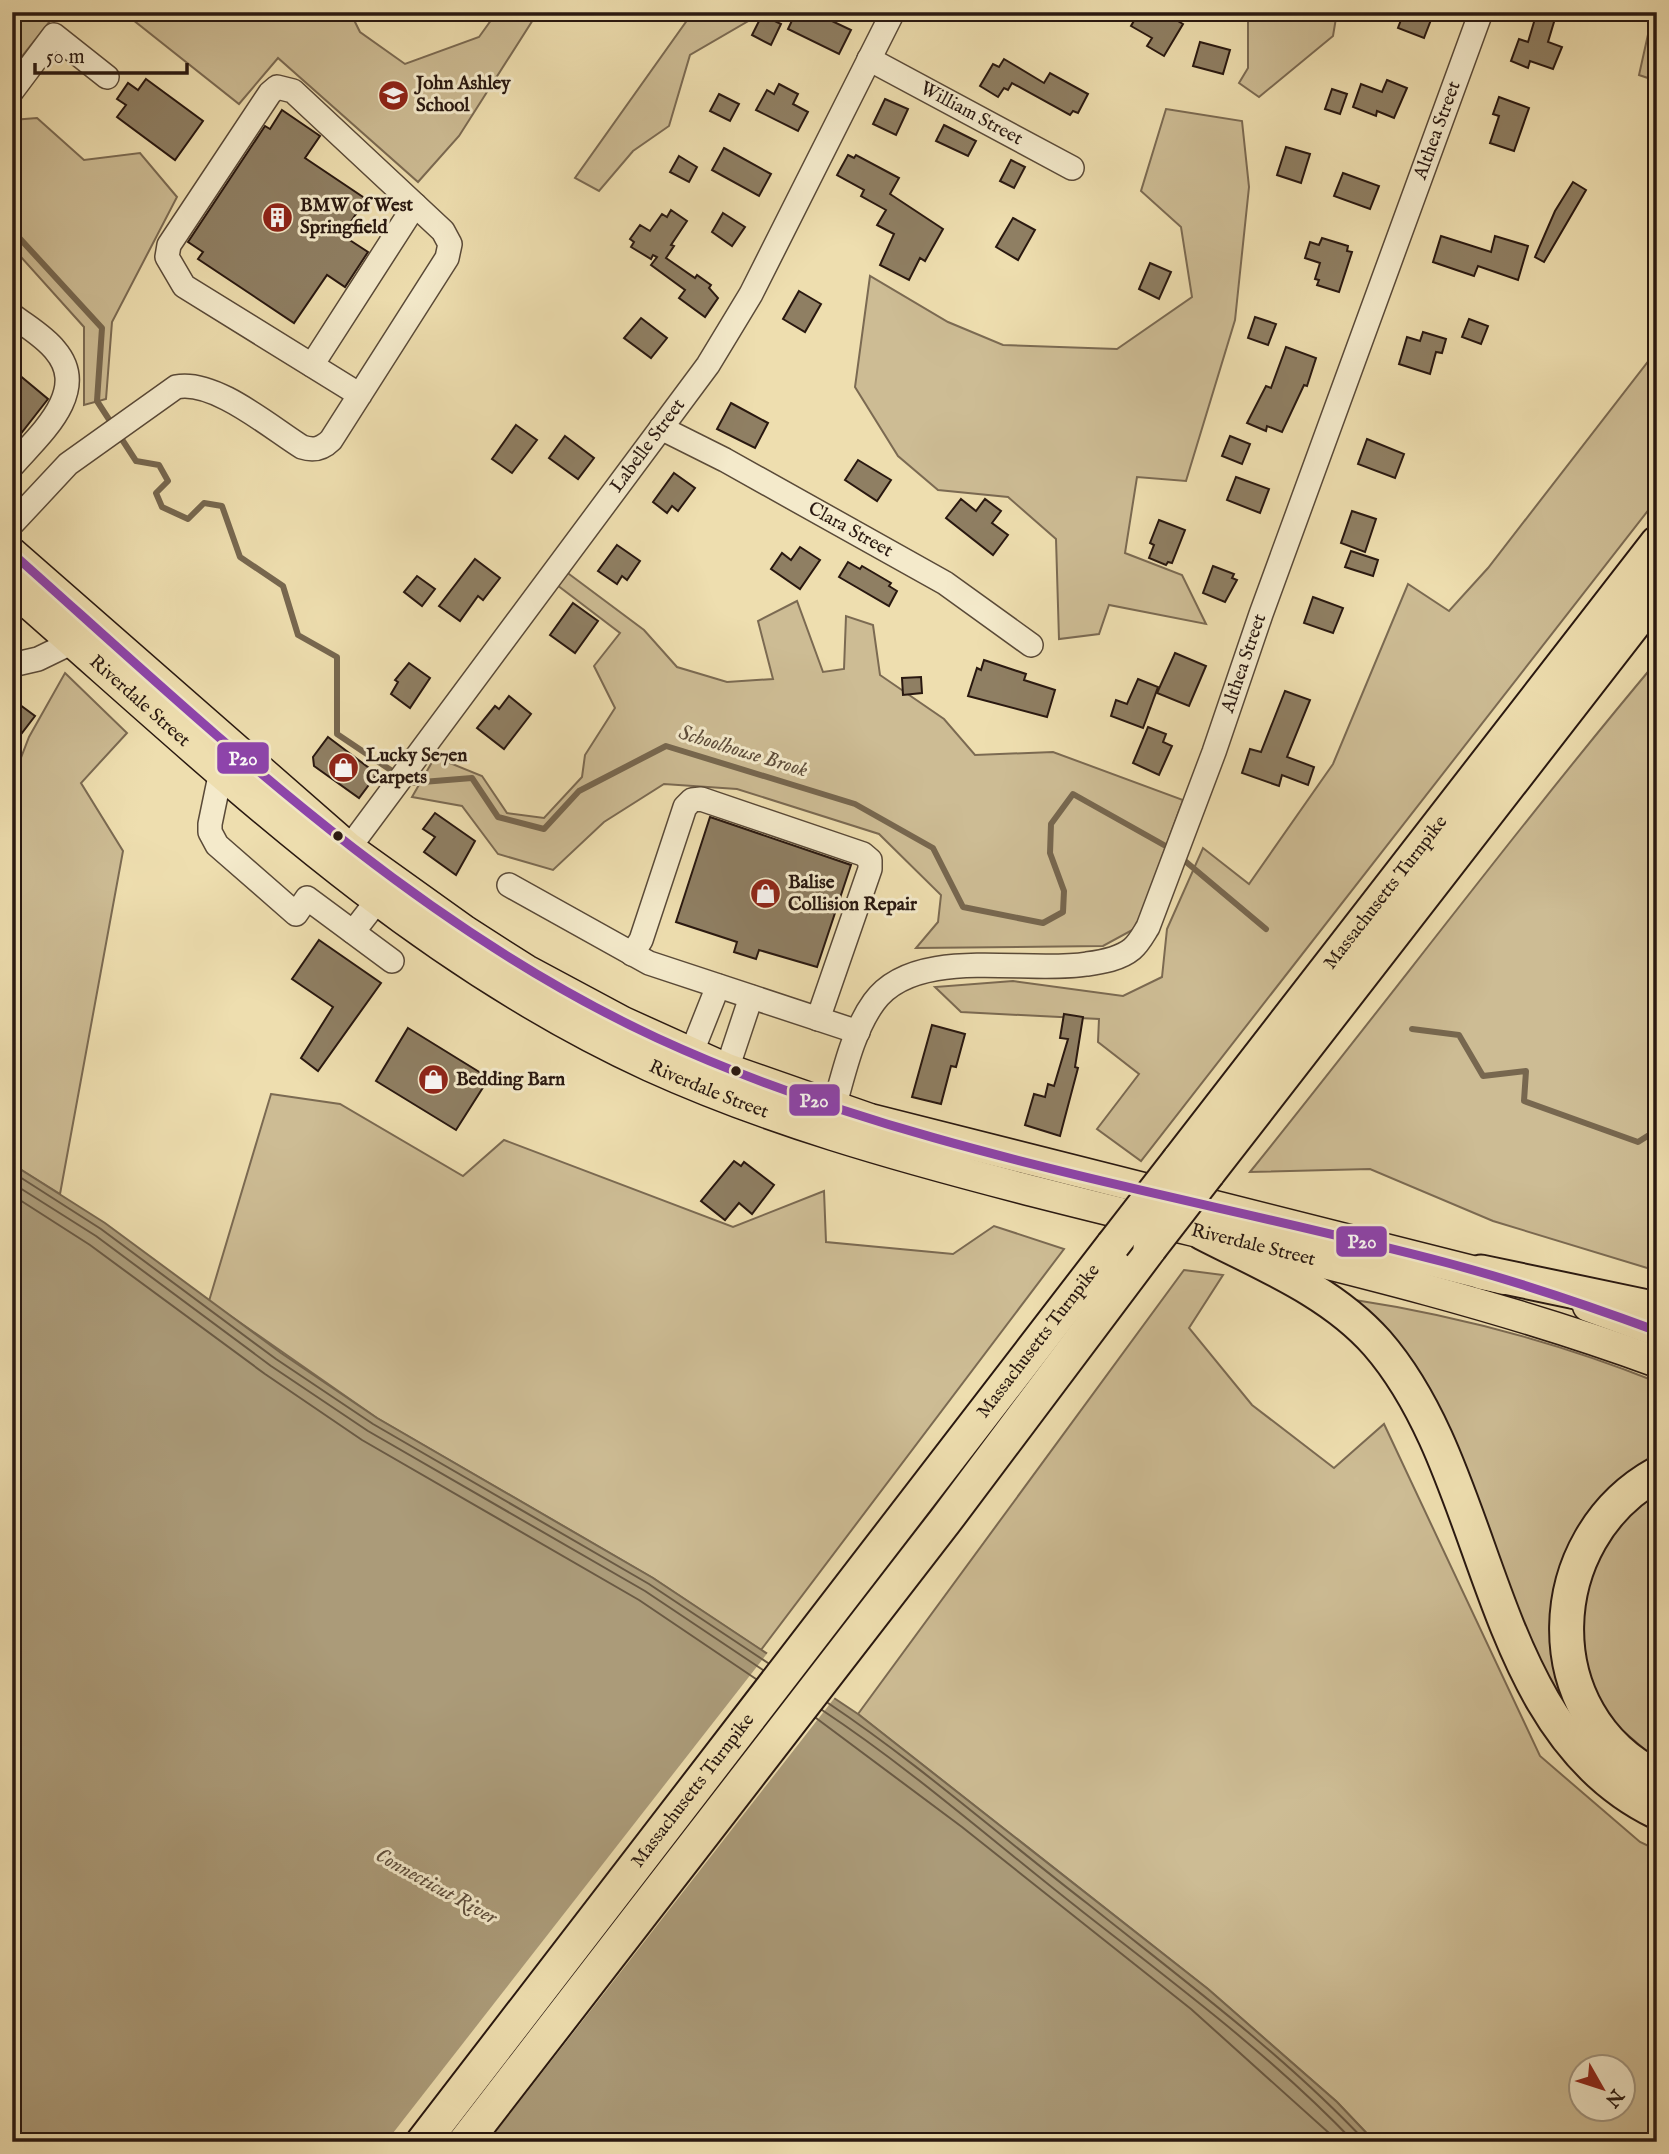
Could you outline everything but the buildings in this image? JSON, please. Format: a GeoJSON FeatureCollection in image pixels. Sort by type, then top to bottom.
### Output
{"type":"FeatureCollection","features":[{"type":"Feature","properties":{"kind":"highway","name":"Massachusetts Turnpike"},"geometry":{"type":"LineString","coordinates":[[465,2142],[945,1521],[1150,1248],[1194,1167],[1657,543]]}},
{"type":"Feature","properties":{"kind":"highway","name":"Massachusetts Turnpike"},"geometry":{"type":"LineString","coordinates":[[423,2142],[1113,1245],[1194,1167],[1657,594]]}},
{"type":"Feature","properties":{"kind":"highway"},"geometry":{"type":"LineString","coordinates":[[1203,1233],[1280,1271],[1331,1303],[1360,1326],[1391,1362],[1435,1440],[1516,1645],[1550,1711],[1583,1756],[1609,1783],[1657,1812]]}},
{"type":"Feature","properties":{"kind":"highway"},"geometry":{"type":"LineString","coordinates":[[1481,1272],[1657,1309]]}},
{"type":"Feature","properties":{"kind":"highway"},"geometry":{"type":"LineString","coordinates":[[1657,1474],[1616,1504],[1588,1540],[1572,1579],[1566,1628],[1575,1680],[1593,1717],[1618,1749],[1657,1777]]}},
{"type":"Feature","properties":{"kind":"main road","name":"Riverdale Street"},"geometry":{"type":"LineString","coordinates":[[12,553],[342,858],[377,901],[458,958],[566,1024],[699,1087],[830,1121],[946,1141],[1481,1272],[1657,1331]]}},
{"type":"Feature","properties":{"kind":"main road","name":"Riverdale Street"},"geometry":{"type":"LineString","coordinates":[[12,589],[221,771],[342,858],[427,905],[526,970],[592,1006],[830,1121],[984,1178],[1446,1295],[1657,1362]]}},
{"type":"Feature","properties":{"kind":"street","name":"Labelle Street"},"geometry":{"type":"LineString","coordinates":[[342,858],[708,365],[751,294],[893,12]]}},
{"type":"Feature","properties":{"kind":"street","name":"Althea Street"},"geometry":{"type":"LineString","coordinates":[[830,1121],[858,1032],[881,994],[896,981],[916,972],[966,967],[1071,966],[1121,956],[1138,944],[1147,928],[1180,844],[1481,12]]}},
{"type":"Feature","properties":{"kind":"street"},"geometry":{"type":"LineString","coordinates":[[12,91],[54,35],[107,77]]}},
{"type":"Feature","properties":{"kind":"street","name":"William Street"},"geometry":{"type":"LineString","coordinates":[[869,59],[1072,168]]}},
{"type":"Feature","properties":{"kind":"street"},"geometry":{"type":"LineString","coordinates":[[12,524],[52,478],[169,390],[198,386],[212,391],[302,447],[318,449],[331,440],[360,395],[450,251],[448,237],[293,91],[281,87],[270,93],[169,245],[169,261],[184,286],[360,395]]}},
{"type":"Feature","properties":{"kind":"street"},"geometry":{"type":"LineString","coordinates":[[312,365],[415,205]]}},
{"type":"Feature","properties":{"kind":"street"},"geometry":{"type":"LineString","coordinates":[[12,315],[55,350],[67,381],[59,411],[12,466]]}},
{"type":"Feature","properties":{"kind":"street","name":"Clara Street"},"geometry":{"type":"LineString","coordinates":[[661,428],[725,460],[945,583],[1031,645]]}},
{"type":"Feature","properties":{"kind":"street"},"geometry":{"type":"LineString","coordinates":[[12,665],[38,659],[73,642]]}},
{"type":"Feature","properties":{"kind":"street"},"geometry":{"type":"LineString","coordinates":[[221,771],[210,824],[210,832],[217,845],[296,914],[307,898],[392,961]]}},
{"type":"Feature","properties":{"kind":"street"},"geometry":{"type":"LineString","coordinates":[[632,954],[640,940],[685,807],[692,800],[701,799],[863,854],[869,858],[871,867],[818,1019]]}},
{"type":"Feature","properties":{"kind":"street"},"geometry":{"type":"LineString","coordinates":[[509,885],[649,963],[858,1032]]}},
{"type":"Feature","properties":{"kind":"street"},"geometry":{"type":"LineString","coordinates":[[353,932],[377,901]]}},
{"type":"Feature","properties":{"kind":"street"},"geometry":{"type":"LineString","coordinates":[[691,1054],[718,986]]}},
{"type":"Feature","properties":{"kind":"street"},"geometry":{"type":"LineString","coordinates":[[727,1069],[751,997]]}},
{"type":"Feature","properties":{"kind":"shaded area"},"geometry":{"type":"Polygon","coordinates":[[[12,12],[57,12],[12,69],[12,12]]]}},
{"type":"Feature","properties":{"kind":"shaded area","name":"John Ashley School"},"geometry":{"type":"Polygon","coordinates":[[[123,12],[350,12],[360,32],[405,64],[479,37],[497,12],[538,12],[459,136],[418,182],[278,58],[239,104],[123,12]]]}},
{"type":"Feature","properties":{"kind":"shaded area"},"geometry":{"type":"Polygon","coordinates":[[[693,12],[755,12],[750,20],[690,55],[669,126],[633,151],[599,191],[575,178],[693,12]]]}},
{"type":"Feature","properties":{"kind":"shaded area"},"geometry":{"type":"Polygon","coordinates":[[[1248,12],[1337,12],[1333,36],[1259,97],[1239,83],[1248,68],[1248,12]]]}},
{"type":"Feature","properties":{"kind":"shaded area"},"geometry":{"type":"Polygon","coordinates":[[[1653,12],[1657,12],[1657,81],[1639,75],[1653,12]]]}},
{"type":"Feature","properties":{"kind":"shaded area"},"geometry":{"type":"Polygon","coordinates":[[[1166,109],[1242,121],[1249,187],[1235,320],[1186,481],[1137,477],[1125,553],[1182,575],[1206,624],[1109,605],[1099,634],[1059,639],[1056,539],[1008,497],[938,490],[898,456],[855,387],[870,276],[948,322],[1003,345],[1117,349],[1192,297],[1181,227],[1141,191],[1166,109]]]}},
{"type":"Feature","properties":{"kind":"shaded area"},"geometry":{"type":"Polygon","coordinates":[[[37,118],[84,160],[140,153],[177,197],[112,322],[106,399],[84,405],[84,327],[12,247],[12,120],[37,118]]]}},
{"type":"Feature","properties":{"kind":"shaded area"},"geometry":{"type":"Polygon","coordinates":[[[1657,350],[1657,499],[1141,1161],[1097,1129],[1139,1074],[1098,1042],[1099,1019],[961,1012],[935,987],[1013,981],[1123,996],[1162,977],[1167,929],[1203,848],[1249,884],[1333,764],[1408,584],[1449,611],[1488,568],[1657,350]]]}},
{"type":"Feature","properties":{"kind":"shaded area"},"geometry":{"type":"Polygon","coordinates":[[[565,571],[644,630],[677,667],[727,682],[773,679],[758,621],[797,601],[823,672],[844,669],[846,616],[873,625],[880,675],[944,719],[975,755],[1053,752],[1183,800],[1136,928],[1103,946],[916,948],[938,922],[941,895],[879,834],[737,789],[664,784],[604,822],[553,870],[498,854],[462,806],[412,797],[435,757],[482,776],[507,813],[544,818],[582,777],[585,755],[615,708],[594,666],[620,633],[557,585],[565,571]]]}},
{"type":"Feature","properties":{"kind":"shaded area"},"geometry":{"type":"Polygon","coordinates":[[[1657,661],[1657,1271],[1493,1221],[1370,1169],[1250,1172],[1554,787],[1657,661]]]}},
{"type":"Feature","properties":{"kind":"shaded area"},"geometry":{"type":"Polygon","coordinates":[[[65,673],[127,733],[81,783],[123,851],[60,1194],[12,1164],[12,781],[29,737],[65,673]]]}},
{"type":"Feature","properties":{"kind":"shaded area"},"geometry":{"type":"Polygon","coordinates":[[[271,1094],[340,1104],[463,1176],[504,1140],[733,1227],[824,1191],[826,1242],[953,1254],[994,1226],[1064,1249],[761,1650],[653,1578],[377,1418],[209,1301],[271,1094]]]}},
{"type":"Feature","properties":{"kind":"shaded area"},"geometry":{"type":"Polygon","coordinates":[[[1184,1270],[1223,1275],[1189,1328],[1252,1405],[1334,1468],[1384,1424],[1540,1756],[1640,1842],[1657,1850],[1657,2142],[1375,2142],[1337,2102],[1208,1989],[858,1714],[1184,1270]]]}},
{"type":"Feature","properties":{"kind":"shaded area"},"geometry":{"type":"Polygon","coordinates":[[[1349,1299],[1428,1313],[1505,1331],[1582,1354],[1657,1382],[1657,1460],[1559,1573],[1584,1728],[1562,1709],[1349,1299]]]}},
{"type":"Feature","properties":{"kind":"shaded area"},"geometry":{"type":"Polygon","coordinates":[[[1657,1493],[1657,1760],[1602,1713],[1581,1647],[1585,1582],[1613,1532],[1648,1497],[1657,1493]]]}},
{"type":"Feature","properties":{"kind":"water","name":"Connecticut River"},"geometry":{"type":"Polygon","coordinates":[[[12,1164],[105,1223],[281,1353],[377,1418],[653,1578],[858,1714],[1208,1989],[1337,2102],[1375,2142],[12,2142],[12,1164]]]}},
{"type":"Feature","properties":{"kind":"pier"},"geometry":{"type":"Polygon","coordinates":[[[769,1651],[836,1696],[488,2142],[386,2142],[769,1651]]]}},
{"type":"Feature","properties":{"kind":"waterway","name":"Schoolhouse Brook"},"geometry":{"type":"LineString","coordinates":[[12,230],[102,328],[97,401],[136,461],[159,465],[168,481],[156,493],[162,507],[188,519],[204,503],[222,506],[240,557],[283,586],[298,635],[337,657],[337,734],[410,783],[472,778],[498,817],[544,829],[579,791],[666,746],[855,804],[933,848],[963,907],[1043,923],[1063,912],[1064,891],[1050,853],[1051,824],[1073,794],[1171,849]]}},
{"type":"Feature","properties":{"kind":"waterway","name":"Schoolhouse Brook"},"geometry":{"type":"LineString","coordinates":[[1179,856],[1266,929]]}},
{"type":"Feature","properties":{"kind":"waterway","name":"Schoolhouse Brook"},"geometry":{"type":"LineString","coordinates":[[1412,1029],[1459,1035],[1483,1076],[1526,1071],[1524,1101],[1638,1142],[1657,1130]]}},
{"type":"Feature","properties":{"kind":"transit line","name":"P20"},"geometry":{"type":"LineString","coordinates":[[12,553],[240,755],[398,882],[481,939],[567,992],[657,1038],[752,1078],[848,1112],[946,1141],[1444,1262],[1551,1294],[1657,1331]]}},
{"type":"Feature","properties":{"kind":"place","name":"John Ashley School"},"geometry":{"type":"Point","coordinates":[393,95]}},
{"type":"Feature","properties":{"kind":"place","name":"BMW of West Springfield"},"geometry":{"type":"Point","coordinates":[277,217]}},
{"type":"Feature","properties":{"kind":"place","name":"Lucky Se7en Carpets"},"geometry":{"type":"Point","coordinates":[343,767]}},
{"type":"Feature","properties":{"kind":"place","name":"Balise Collision Repair"},"geometry":{"type":"Point","coordinates":[765,894]}},
{"type":"Feature","properties":{"kind":"place","name":"Bedding Barn"},"geometry":{"type":"Point","coordinates":[433,1080]}}]}
